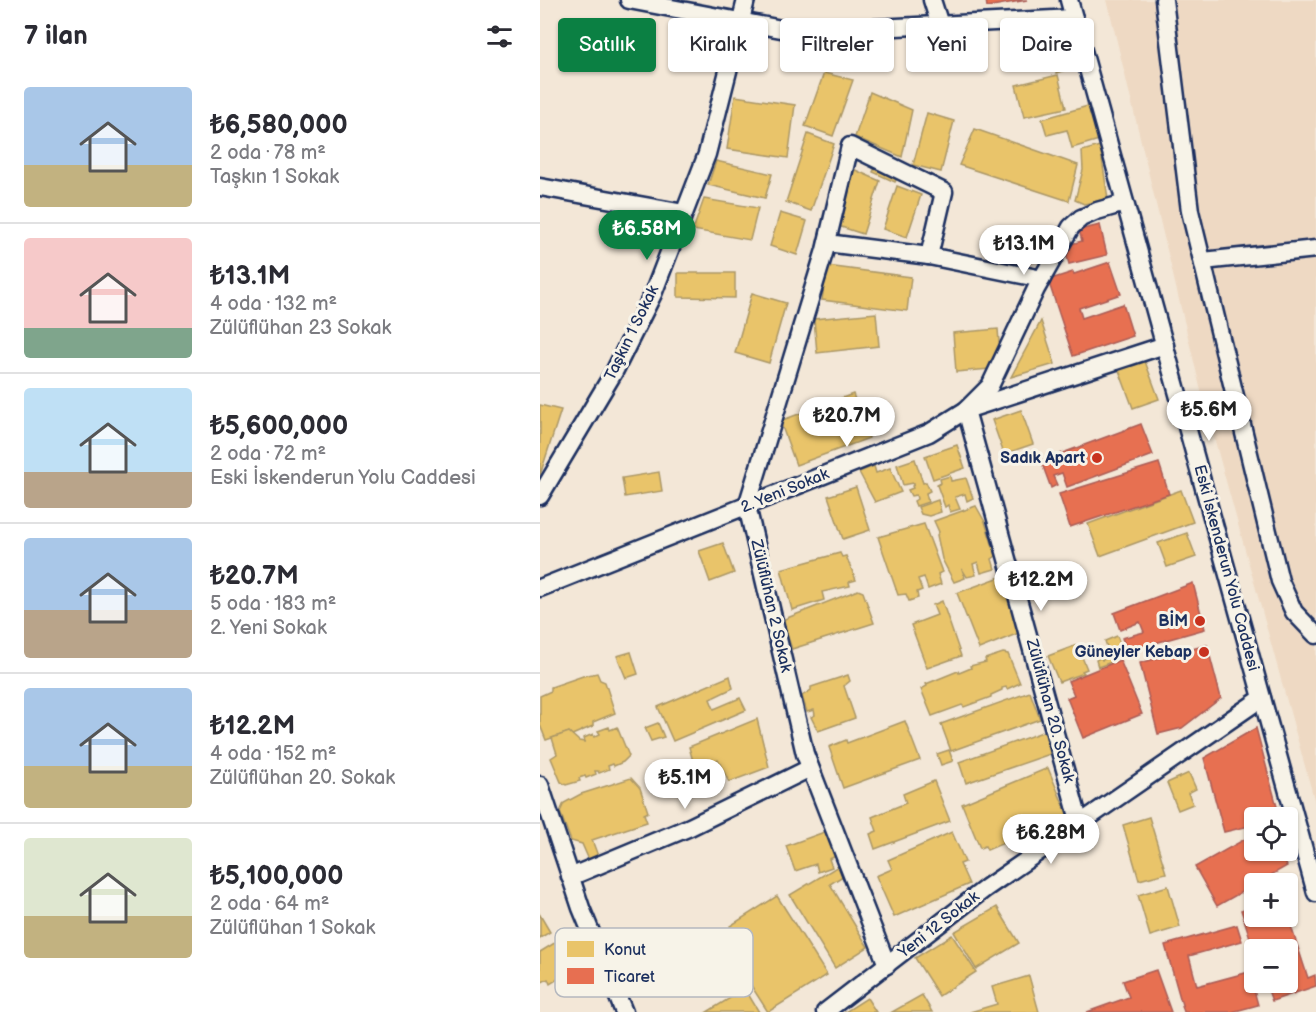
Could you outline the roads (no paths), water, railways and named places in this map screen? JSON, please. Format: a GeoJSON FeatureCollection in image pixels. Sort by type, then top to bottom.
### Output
{"type":"FeatureCollection","features":[{"type":"Feature","properties":{"kind":"street"},"geometry":{"type":"LineString","coordinates":[[629,0],[721,18]]}},
{"type":"Feature","properties":{"kind":"street","name":"Taşkın 1 Sokak"},"geometry":{"type":"LineString","coordinates":[[743,18],[746,0]]}},
{"type":"Feature","properties":{"kind":"street"},"geometry":{"type":"LineString","coordinates":[[932,0],[938,18]]}},
{"type":"Feature","properties":{"kind":"street","name":"Eski İskenderun Yolu Caddesi"},"geometry":{"type":"LineString","coordinates":[[1070,0],[1074,18]]}},
{"type":"Feature","properties":{"kind":"street"},"geometry":{"type":"LineString","coordinates":[[1164,0],[1190,211],[1280,581],[1294,612],[1316,635]]}},
{"type":"Feature","properties":{"kind":"street"},"geometry":{"type":"LineString","coordinates":[[768,27],[797,32],[906,27]]}},
{"type":"Feature","properties":{"kind":"street","name":"Taşkın 1 Sokak"},"geometry":{"type":"LineString","coordinates":[[540,496],[614,372],[653,294],[707,154],[729,72]]}},
{"type":"Feature","properties":{"kind":"street","name":"Eski İskenderun Yolu Caddesi"},"geometry":{"type":"LineString","coordinates":[[1089,72],[1316,893]]}},
{"type":"Feature","properties":{"kind":"street","name":"Zülüflühan 2 Sokak"},"geometry":{"type":"LineString","coordinates":[[887,965],[805,754],[747,506],[826,243],[850,146],[944,192],[929,256]]}},
{"type":"Feature","properties":{"kind":"street"},"geometry":{"type":"LineString","coordinates":[[540,188],[684,213]]}},
{"type":"Feature","properties":{"kind":"street"},"geometry":{"type":"LineString","coordinates":[[966,410],[990,386],[1042,279],[1071,227],[1081,218],[1096,211],[1125,203]]}},
{"type":"Feature","properties":{"kind":"street"},"geometry":{"type":"LineString","coordinates":[[826,243],[929,256],[1042,279]]}},
{"type":"Feature","properties":{"kind":"street"},"geometry":{"type":"LineString","coordinates":[[1203,261],[1316,249]]}},
{"type":"Feature","properties":{"kind":"street","name":"2. Yeni Sokak"},"geometry":{"type":"LineString","coordinates":[[540,588],[929,433],[966,410],[1165,345]]}},
{"type":"Feature","properties":{"kind":"street","name":"Zülüflühan 20. Sokak"},"geometry":{"type":"LineString","coordinates":[[966,410],[1080,824]]}},
{"type":"Feature","properties":{"kind":"street","name":"Yeni 12 Sokak"},"geometry":{"type":"LineString","coordinates":[[825,1012],[986,888],[1262,698]]}},
{"type":"Feature","properties":{"kind":"street"},"geometry":{"type":"LineString","coordinates":[[570,877],[690,827],[810,768]]}},
{"type":"Feature","properties":{"kind":"street"},"geometry":{"type":"LineString","coordinates":[[540,785],[589,928]]}},
{"type":"Feature","properties":{"kind":"street"},"geometry":{"type":"LineString","coordinates":[[618,997],[624,1012]]}},
{"type":"Feature","properties":{"kind":"place","name":"Sadık Apart"},"geometry":{"type":"Point","coordinates":[1097,458]}},
{"type":"Feature","properties":{"kind":"place","name":"BİM"},"geometry":{"type":"Point","coordinates":[1200,621]}},
{"type":"Feature","properties":{"kind":"place","name":"Güneyler Kebap"},"geometry":{"type":"Point","coordinates":[1204,652]}}]}
